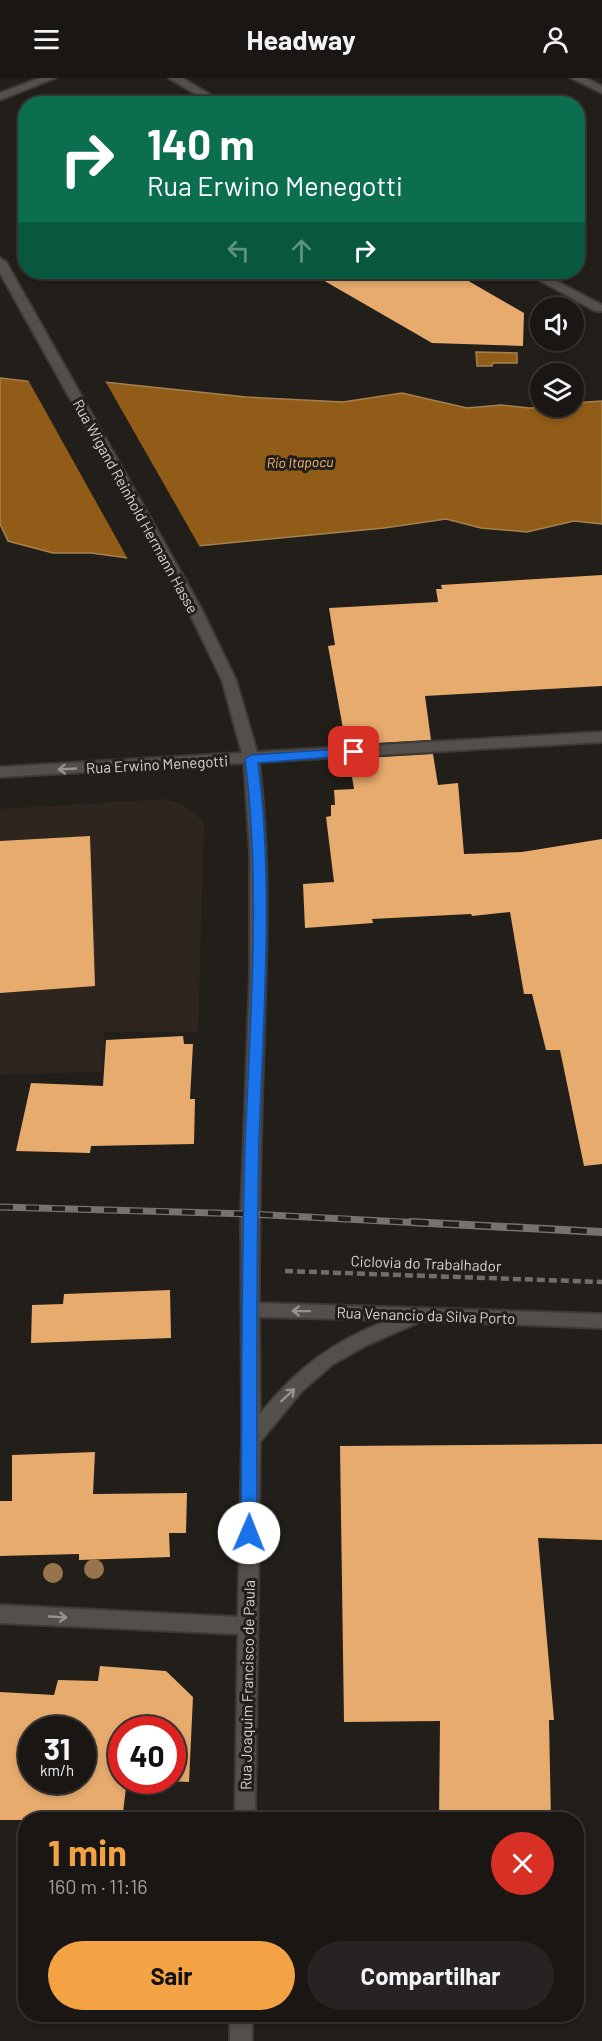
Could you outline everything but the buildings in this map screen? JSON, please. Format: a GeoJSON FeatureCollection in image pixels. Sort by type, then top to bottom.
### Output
{"type":"FeatureCollection","features":[{"type":"Feature","properties":{"kind":"street"},"geometry":{"type":"LineString","coordinates":[[0,97],[50,78]]}},
{"type":"Feature","properties":{"kind":"street"},"geometry":{"type":"LineString","coordinates":[[174,78],[207,96]]}},
{"type":"Feature","properties":{"kind":"street"},"geometry":{"type":"LineString","coordinates":[[576,78],[602,90]]}},
{"type":"Feature","properties":{"kind":"street","name":"Rua Wigand Reinhold Hermann Hasse"},"geometry":{"type":"LineString","coordinates":[[0,262],[194,608],[229,680],[251,759]]}},
{"type":"Feature","properties":{"kind":"street"},"geometry":{"type":"LineString","coordinates":[[544,279],[599,308]]}},
{"type":"Feature","properties":{"kind":"street","name":"Rua Erwino Menegotti"},"geometry":{"type":"LineString","coordinates":[[0,772],[602,737]]}},
{"type":"Feature","properties":{"kind":"street","name":"Rua Joaquim Francisco de Paula"},"geometry":{"type":"LineString","coordinates":[[245,1812],[251,1440],[250,1271],[258,890],[255,792],[251,759]]}},
{"type":"Feature","properties":{"kind":"street","name":"Rua Venancio da Silva Porto"},"geometry":{"type":"LineString","coordinates":[[250,1310],[602,1321]]}},
{"type":"Feature","properties":{"kind":"street"},"geometry":{"type":"LineString","coordinates":[[251,1440],[278,1404],[327,1359],[374,1333],[423,1314]]}},
{"type":"Feature","properties":{"kind":"street"},"geometry":{"type":"LineString","coordinates":[[0,1614],[248,1626]]}},
{"type":"Feature","properties":{"kind":"street"},"geometry":{"type":"LineString","coordinates":[[241,2022],[241,2041]]}},
{"type":"Feature","properties":{"kind":"path","name":"Ciclovia do Trabalhador"},"geometry":{"type":"LineString","coordinates":[[250,1271],[602,1282]]}},
{"type":"Feature","properties":{"kind":"shaded area"},"geometry":{"type":"Polygon","coordinates":[[[165,799],[181,804],[195,813],[204,824],[198,1032],[104,1032],[103,1072],[0,1074],[0,809],[165,799]]]}},
{"type":"Feature","properties":{"kind":"water"},"geometry":{"type":"Polygon","coordinates":[[[476,352],[517,353],[517,363],[477,366],[476,352]]]}},
{"type":"Feature","properties":{"kind":"water","name":"Rio Itapocu"},"geometry":{"type":"Polygon","coordinates":[[[0,378],[26,381],[104,382],[246,397],[343,402],[402,393],[467,408],[501,405],[530,408],[530,417],[584,417],[584,402],[602,401],[602,524],[574,521],[527,532],[481,528],[446,519],[384,528],[187,547],[128,558],[91,553],[53,553],[8,541],[0,524],[0,378]]]}},
{"type":"Feature","properties":{"kind":"pier"},"geometry":{"type":"Polygon","coordinates":[[[27,378],[104,379],[201,549],[141,561],[129,561],[27,378]]]}},
{"type":"Feature","properties":{"kind":"railway"},"geometry":{"type":"LineString","coordinates":[[0,1207],[250,1214],[441,1224]]}},
{"type":"Feature","properties":{"kind":"railway"},"geometry":{"type":"LineString","coordinates":[[411,1222],[602,1232]]}},
{"type":"Feature","properties":{"kind":"route"},"geometry":{"type":"LineString","coordinates":[[249,1533],[250,1214],[258,973],[258,854],[251,759],[354,752]]}}]}
